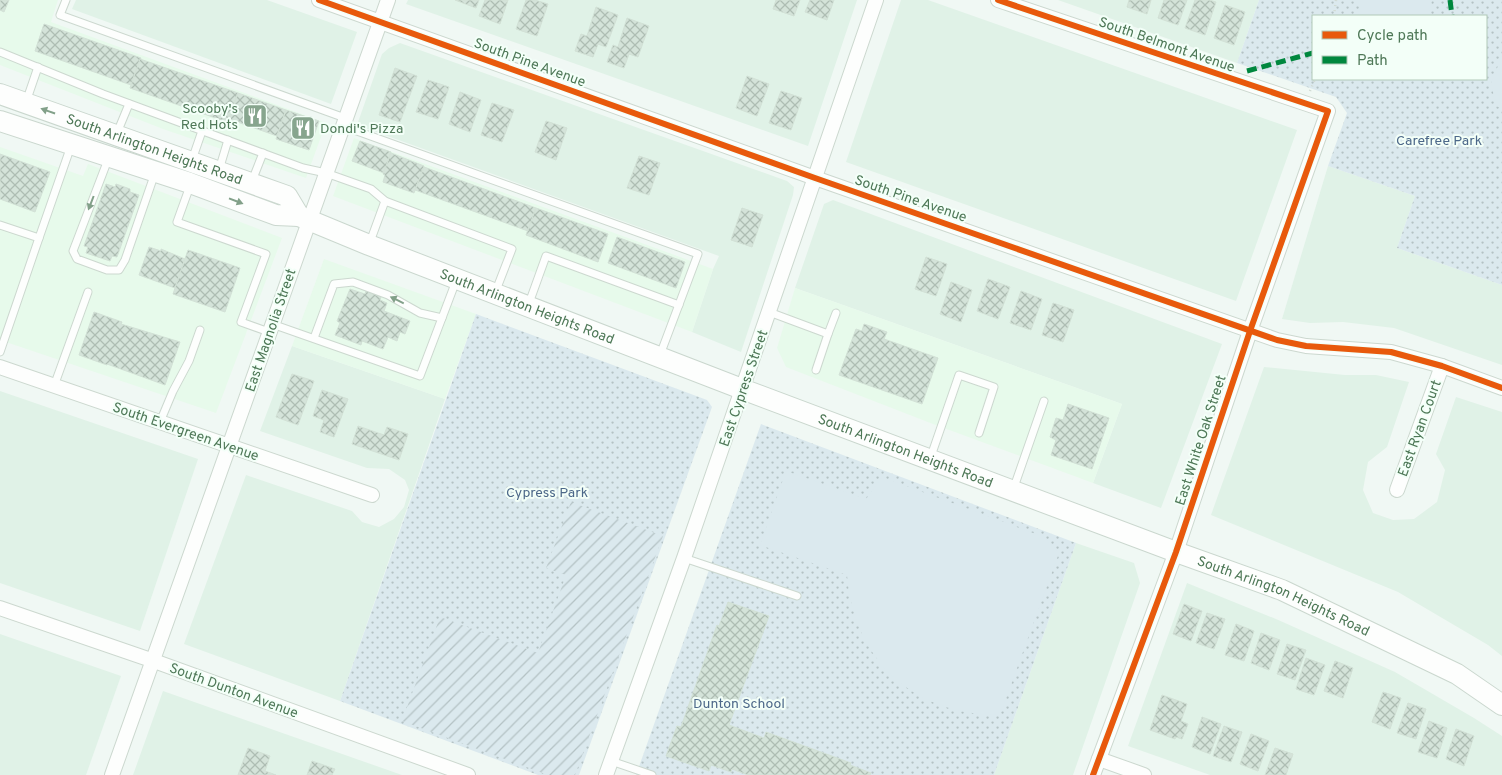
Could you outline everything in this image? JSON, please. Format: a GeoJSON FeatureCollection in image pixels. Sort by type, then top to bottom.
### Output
{"type":"FeatureCollection","features":[{"type":"Feature","properties":{"kind":"main road","name":"South Arlington Heights Road"},"geometry":{"type":"LineString","coordinates":[[0,94],[287,196],[304,218]]}},
{"type":"Feature","properties":{"kind":"main road","name":"South Arlington Heights Road"},"geometry":{"type":"LineString","coordinates":[[0,121],[190,183],[276,215],[304,218],[369,245],[742,389],[1282,590],[1457,674],[1502,705]]}},
{"type":"Feature","properties":{"kind":"street","name":"South Pine Avenue"},"geometry":{"type":"LineString","coordinates":[[319,0],[815,178],[1277,340],[1306,346],[1391,352],[1442,366],[1502,388]]}},
{"type":"Feature","properties":{"kind":"street","name":"East Magnolia Street"},"geometry":{"type":"LineString","coordinates":[[112,775],[271,328],[304,218],[326,173],[388,0]]}},
{"type":"Feature","properties":{"kind":"street","name":"East Cypress Street"},"geometry":{"type":"LineString","coordinates":[[606,775],[684,558],[876,0]]}},
{"type":"Feature","properties":{"kind":"street","name":"South Belmont Avenue"},"geometry":{"type":"LineString","coordinates":[[998,0],[1328,111]]}},
{"type":"Feature","properties":{"kind":"street","name":"East White Oak Street"},"geometry":{"type":"LineString","coordinates":[[1093,775],[1176,552],[1250,331],[1328,111]]}},
{"type":"Feature","properties":{"kind":"street","name":"East Ryan Court"},"geometry":{"type":"LineString","coordinates":[[1397,490],[1442,366]]}},
{"type":"Feature","properties":{"kind":"street","name":"South Evergreen Avenue"},"geometry":{"type":"LineString","coordinates":[[0,367],[372,495]]}},
{"type":"Feature","properties":{"kind":"street","name":"South Dunton Avenue"},"geometry":{"type":"LineString","coordinates":[[0,608],[154,661],[468,775]]}},
{"type":"Feature","properties":{"kind":"street"},"geometry":{"type":"LineString","coordinates":[[1099,759],[1144,775]]}},
{"type":"Feature","properties":{"kind":"lane"},"geometry":{"type":"LineString","coordinates":[[66,0],[60,15],[698,254],[660,357]]}},
{"type":"Feature","properties":{"kind":"lane"},"geometry":{"type":"LineString","coordinates":[[0,52],[202,131],[303,168],[326,173],[372,189],[385,201],[512,249],[495,294]]}},
{"type":"Feature","properties":{"kind":"lane"},"geometry":{"type":"LineString","coordinates":[[26,103],[38,67]]}},
{"type":"Feature","properties":{"kind":"lane"},"geometry":{"type":"LineString","coordinates":[[116,135],[129,104]]}},
{"type":"Feature","properties":{"kind":"lane"},"geometry":{"type":"LineString","coordinates":[[191,163],[202,131]]}},
{"type":"Feature","properties":{"kind":"lane"},"geometry":{"type":"LineString","coordinates":[[218,172],[228,140]]}},
{"type":"Feature","properties":{"kind":"lane"},"geometry":{"type":"LineString","coordinates":[[0,352],[71,145]]}},
{"type":"Feature","properties":{"kind":"lane"},"geometry":{"type":"LineString","coordinates":[[252,184],[263,153]]}},
{"type":"Feature","properties":{"kind":"lane"},"geometry":{"type":"LineString","coordinates":[[109,157],[73,251],[77,259],[107,270],[119,270],[125,260],[155,172]]}},
{"type":"Feature","properties":{"kind":"lane"},"geometry":{"type":"LineString","coordinates":[[190,183],[177,222],[266,254],[241,322],[314,338],[420,376],[457,279]]}},
{"type":"Feature","properties":{"kind":"lane"},"geometry":{"type":"LineString","coordinates":[[369,245],[385,201]]}},
{"type":"Feature","properties":{"kind":"lane"},"geometry":{"type":"LineString","coordinates":[[0,225],[39,238]]}},
{"type":"Feature","properties":{"kind":"lane"},"geometry":{"type":"LineString","coordinates":[[528,306],[546,256],[679,305]]}},
{"type":"Feature","properties":{"kind":"lane"},"geometry":{"type":"LineString","coordinates":[[314,338],[334,284],[353,282],[388,295],[420,313],[442,318]]}},
{"type":"Feature","properties":{"kind":"lane"},"geometry":{"type":"LineString","coordinates":[[54,386],[88,292]]}},
{"type":"Feature","properties":{"kind":"lane"},"geometry":{"type":"LineString","coordinates":[[769,312],[828,334]]}},
{"type":"Feature","properties":{"kind":"lane"},"geometry":{"type":"LineString","coordinates":[[816,370],[836,313]]}},
{"type":"Feature","properties":{"kind":"lane"},"geometry":{"type":"LineString","coordinates":[[160,422],[173,390],[189,361],[200,330]]}},
{"type":"Feature","properties":{"kind":"lane"},"geometry":{"type":"LineString","coordinates":[[930,459],[959,375],[994,388],[979,433]]}},
{"type":"Feature","properties":{"kind":"lane"},"geometry":{"type":"LineString","coordinates":[[1013,490],[1044,401]]}},
{"type":"Feature","properties":{"kind":"lane"},"geometry":{"type":"LineString","coordinates":[[684,558],[798,596]]}},
{"type":"Feature","properties":{"kind":"lane"},"geometry":{"type":"LineString","coordinates":[[611,761],[652,775]]}},
{"type":"Feature","properties":{"kind":"path"},"geometry":{"type":"LineString","coordinates":[[1334,15],[1336,0]]}},
{"type":"Feature","properties":{"kind":"path"},"geometry":{"type":"LineString","coordinates":[[1310,92],[1315,80]]}},
{"type":"Feature","properties":{"kind":"shaded area"},"geometry":{"type":"Polygon","coordinates":[[[0,0],[58,0],[51,22],[326,123],[306,178],[163,129],[0,65],[0,0]]]}},
{"type":"Feature","properties":{"kind":"shaded area"},"geometry":{"type":"Polygon","coordinates":[[[76,0],[267,0],[357,32],[331,104],[72,9],[76,0]]]}},
{"type":"Feature","properties":{"kind":"shaded area"},"geometry":{"type":"Polygon","coordinates":[[[408,0],[857,0],[808,146],[406,4],[408,0]]]}},
{"type":"Feature","properties":{"kind":"shaded area"},"geometry":{"type":"Polygon","coordinates":[[[901,0],[928,0],[1297,130],[1236,301],[846,162],[901,0]]]}},
{"type":"Feature","properties":{"kind":"shaded area"},"geometry":{"type":"Polygon","coordinates":[[[1058,0],[1259,0],[1237,63],[1058,0]]]}},
{"type":"Feature","properties":{"kind":"shaded area"},"geometry":{"type":"Polygon","coordinates":[[[400,43],[787,181],[794,187],[741,352],[692,332],[719,256],[357,125],[382,54],[400,43]]]}},
{"type":"Feature","properties":{"kind":"shaded area"},"geometry":{"type":"Polygon","coordinates":[[[354,138],[713,269],[692,332],[333,196],[354,138]]]}},
{"type":"Feature","properties":{"kind":"shaded area"},"geometry":{"type":"Polygon","coordinates":[[[0,147],[83,176],[88,164],[282,238],[216,413],[0,340],[0,147]]]}},
{"type":"Feature","properties":{"kind":"shaded area"},"geometry":{"type":"Polygon","coordinates":[[[1328,166],[1415,196],[1397,248],[1502,285],[1502,365],[1394,328],[1343,322],[1310,323],[1282,319],[1328,166]]]}},
{"type":"Feature","properties":{"kind":"shaded area"},"geometry":{"type":"Polygon","coordinates":[[[833,200],[1222,344],[1161,508],[1093,483],[1122,404],[795,288],[824,204],[833,200]]]}},
{"type":"Feature","properties":{"kind":"shaded area"},"geometry":{"type":"Polygon","coordinates":[[[324,259],[476,314],[445,399],[292,346],[324,259]]]}},
{"type":"Feature","properties":{"kind":"shaded area"},"geometry":{"type":"Polygon","coordinates":[[[795,288],[1122,404],[1093,483],[786,367],[777,348],[795,288]]]}},
{"type":"Feature","properties":{"kind":"shaded area"},"geometry":{"type":"Polygon","coordinates":[[[292,346],[445,399],[340,701],[184,644],[246,475],[352,511],[362,522],[379,527],[394,519],[404,507],[409,490],[405,480],[389,469],[367,468],[260,431],[292,346]]]}},
{"type":"Feature","properties":{"kind":"shaded area"},"geometry":{"type":"Polygon","coordinates":[[[1264,367],[1345,375],[1376,375],[1409,382],[1387,447],[1368,462],[1363,490],[1373,513],[1393,520],[1414,519],[1437,502],[1445,470],[1436,454],[1456,397],[1502,412],[1502,656],[1488,645],[1398,592],[1211,515],[1264,367]]]}},
{"type":"Feature","properties":{"kind":"shaded area"},"geometry":{"type":"Polygon","coordinates":[[[0,391],[198,459],[140,631],[0,583],[0,391]]]}},
{"type":"Feature","properties":{"kind":"shaded area"},"geometry":{"type":"Polygon","coordinates":[[[1076,543],[1134,563],[1140,583],[1073,775],[994,775],[1076,543]]]}},
{"type":"Feature","properties":{"kind":"shaded area"},"geometry":{"type":"Polygon","coordinates":[[[1187,583],[1276,619],[1395,672],[1474,718],[1502,736],[1502,775],[1210,775],[1128,746],[1187,583]]]}},
{"type":"Feature","properties":{"kind":"shaded area"},"geometry":{"type":"Polygon","coordinates":[[[0,634],[121,676],[86,775],[0,775],[0,634]]]}},
{"type":"Feature","properties":{"kind":"shaded area"},"geometry":{"type":"Polygon","coordinates":[[[163,691],[402,775],[133,775],[163,691]]]}},
{"type":"Feature","properties":{"kind":"green space","name":"Carefree Park"},"geometry":{"type":"Polygon","coordinates":[[[1259,0],[1502,0],[1502,285],[1397,248],[1415,196],[1328,166],[1347,113],[1336,97],[1237,63],[1259,0]]]}},
{"type":"Feature","properties":{"kind":"green space"},"geometry":{"type":"Polygon","coordinates":[[[1361,0],[1432,0],[1428,15],[1358,15],[1361,0]]]}},
{"type":"Feature","properties":{"kind":"green space"},"geometry":{"type":"Polygon","coordinates":[[[1502,56],[1502,108],[1496,106],[1491,83],[1502,56]]]}},
{"type":"Feature","properties":{"kind":"green space","name":"Cypress Park"},"geometry":{"type":"Polygon","coordinates":[[[476,314],[707,400],[712,407],[579,775],[538,775],[340,701],[476,314]]]}},
{"type":"Feature","properties":{"kind":"green space","name":"Dunton School"},"geometry":{"type":"Polygon","coordinates":[[[761,424],[1076,543],[994,775],[636,775],[761,424]]]}},
{"type":"Feature","properties":{"kind":"green space"},"geometry":{"type":"Polygon","coordinates":[[[786,471],[866,499],[882,477],[1044,537],[1059,553],[1000,715],[969,713],[941,705],[916,693],[894,677],[876,657],[862,633],[852,606],[847,575],[760,545],[786,471]]]}},
{"type":"Feature","properties":{"kind":"green space"},"geometry":{"type":"Polygon","coordinates":[[[571,502],[663,536],[575,775],[548,775],[402,721],[440,617],[538,653],[566,575],[546,568],[571,502]]]}},
{"type":"Feature","properties":{"kind":"building"},"geometry":{"type":"Polygon","coordinates":[[[0,0],[9,0],[4,12],[0,10],[0,0]]]}},
{"type":"Feature","properties":{"kind":"building"},"geometry":{"type":"Polygon","coordinates":[[[455,0],[479,0],[476,8],[455,0]]]}},
{"type":"Feature","properties":{"kind":"building"},"geometry":{"type":"Polygon","coordinates":[[[485,0],[508,0],[500,24],[479,16],[485,0]]]}},
{"type":"Feature","properties":{"kind":"building"},"geometry":{"type":"Polygon","coordinates":[[[526,0],[535,0],[548,4],[537,36],[516,29],[526,0]]]}},
{"type":"Feature","properties":{"kind":"building"},"geometry":{"type":"Polygon","coordinates":[[[776,0],[800,0],[794,16],[773,9],[776,0]]]}},
{"type":"Feature","properties":{"kind":"building"},"geometry":{"type":"Polygon","coordinates":[[[810,0],[834,0],[827,20],[805,12],[810,0]]]}},
{"type":"Feature","properties":{"kind":"building"},"geometry":{"type":"Polygon","coordinates":[[[1129,0],[1151,0],[1147,14],[1127,7],[1129,0]]]}},
{"type":"Feature","properties":{"kind":"building"},"geometry":{"type":"Polygon","coordinates":[[[1164,0],[1187,0],[1178,25],[1158,18],[1164,0]]]}},
{"type":"Feature","properties":{"kind":"building"},"geometry":{"type":"Polygon","coordinates":[[[1195,0],[1216,2],[1205,35],[1185,28],[1195,0]]]}},
{"type":"Feature","properties":{"kind":"building"},"geometry":{"type":"Polygon","coordinates":[[[1225,5],[1245,12],[1234,45],[1214,38],[1225,5]]]}},
{"type":"Feature","properties":{"kind":"building"},"geometry":{"type":"Polygon","coordinates":[[[596,7],[618,15],[606,47],[598,44],[593,57],[575,51],[581,34],[587,36],[596,7]]]}},
{"type":"Feature","properties":{"kind":"building"},"geometry":{"type":"Polygon","coordinates":[[[627,18],[649,26],[638,57],[629,54],[624,68],[607,62],[613,45],[618,47],[627,18]]]}},
{"type":"Feature","properties":{"kind":"building"},"geometry":{"type":"Polygon","coordinates":[[[44,24],[141,58],[131,85],[35,51],[44,24]]]}},
{"type":"Feature","properties":{"kind":"building"},"geometry":{"type":"Polygon","coordinates":[[[140,59],[238,93],[227,122],[130,88],[140,59]]]}},
{"type":"Feature","properties":{"kind":"building"},"geometry":{"type":"Polygon","coordinates":[[[395,68],[417,76],[400,122],[379,115],[395,68]]]}},
{"type":"Feature","properties":{"kind":"building"},"geometry":{"type":"Polygon","coordinates":[[[747,76],[769,84],[757,116],[736,108],[747,76]]]}},
{"type":"Feature","properties":{"kind":"building"},"geometry":{"type":"Polygon","coordinates":[[[428,80],[449,87],[438,119],[416,112],[428,80]]]}},
{"type":"Feature","properties":{"kind":"building"},"geometry":{"type":"Polygon","coordinates":[[[781,91],[802,98],[791,130],[769,123],[781,91]]]}},
{"type":"Feature","properties":{"kind":"building"},"geometry":{"type":"Polygon","coordinates":[[[460,92],[481,100],[470,132],[449,124],[460,92]]]}},
{"type":"Feature","properties":{"kind":"building"},"geometry":{"type":"Polygon","coordinates":[[[238,93],[286,110],[277,136],[229,119],[238,93]]]}},
{"type":"Feature","properties":{"kind":"building"},"geometry":{"type":"Polygon","coordinates":[[[492,103],[514,110],[502,142],[481,135],[492,103]]]}},
{"type":"Feature","properties":{"kind":"building"},"geometry":{"type":"Polygon","coordinates":[[[286,110],[319,121],[309,150],[276,139],[286,110]]]}},
{"type":"Feature","properties":{"kind":"building"},"geometry":{"type":"Polygon","coordinates":[[[546,121],[567,128],[556,160],[535,152],[546,121]]]}},
{"type":"Feature","properties":{"kind":"building"},"geometry":{"type":"Polygon","coordinates":[[[360,141],[391,152],[384,173],[352,161],[360,141]]]}},
{"type":"Feature","properties":{"kind":"building"},"geometry":{"type":"Polygon","coordinates":[[[391,153],[424,166],[414,193],[383,182],[385,175],[383,174],[391,153]]]}},
{"type":"Feature","properties":{"kind":"building"},"geometry":{"type":"Polygon","coordinates":[[[0,154],[50,172],[35,212],[0,199],[0,154]]]}},
{"type":"Feature","properties":{"kind":"building"},"geometry":{"type":"Polygon","coordinates":[[[639,156],[660,163],[649,195],[627,188],[639,156]]]}},
{"type":"Feature","properties":{"kind":"building"},"geometry":{"type":"Polygon","coordinates":[[[424,167],[536,208],[528,231],[415,190],[424,167]]]}},
{"type":"Feature","properties":{"kind":"building"},"geometry":{"type":"Polygon","coordinates":[[[106,184],[115,187],[116,184],[130,189],[130,192],[139,195],[117,257],[112,256],[110,261],[86,253],[88,247],[84,246],[106,184]]]}},
{"type":"Feature","properties":{"kind":"building"},"geometry":{"type":"Polygon","coordinates":[[[536,208],[608,234],[598,262],[526,235],[536,208]]]}},
{"type":"Feature","properties":{"kind":"building"},"geometry":{"type":"Polygon","coordinates":[[[742,208],[763,215],[752,247],[731,240],[742,208]]]}},
{"type":"Feature","properties":{"kind":"building"},"geometry":{"type":"Polygon","coordinates":[[[617,237],[685,262],[676,288],[608,263],[617,237]]]}},
{"type":"Feature","properties":{"kind":"building"},"geometry":{"type":"Polygon","coordinates":[[[149,247],[161,251],[161,249],[185,259],[175,288],[139,275],[149,247]]]}},
{"type":"Feature","properties":{"kind":"building"},"geometry":{"type":"Polygon","coordinates":[[[188,250],[240,268],[225,312],[173,294],[188,250]]]}},
{"type":"Feature","properties":{"kind":"building"},"geometry":{"type":"Polygon","coordinates":[[[926,257],[947,264],[936,296],[915,289],[926,257]]]}},
{"type":"Feature","properties":{"kind":"building"},"geometry":{"type":"Polygon","coordinates":[[[988,279],[1010,287],[998,319],[977,311],[988,279]]]}},
{"type":"Feature","properties":{"kind":"building"},"geometry":{"type":"Polygon","coordinates":[[[951,282],[972,290],[961,322],[940,314],[951,282]]]}},
{"type":"Feature","properties":{"kind":"building"},"geometry":{"type":"Polygon","coordinates":[[[350,289],[365,294],[366,291],[381,297],[380,300],[387,303],[384,311],[410,321],[405,334],[400,332],[397,341],[388,337],[383,349],[362,341],[361,345],[335,335],[340,323],[337,321],[350,289]]]}},
{"type":"Feature","properties":{"kind":"building"},"geometry":{"type":"Polygon","coordinates":[[[1021,291],[1042,299],[1031,330],[1010,323],[1021,291]]]}},
{"type":"Feature","properties":{"kind":"building"},"geometry":{"type":"Polygon","coordinates":[[[1053,303],[1074,310],[1063,342],[1042,335],[1053,303]]]}},
{"type":"Feature","properties":{"kind":"building"},"geometry":{"type":"Polygon","coordinates":[[[94,312],[122,322],[121,324],[180,342],[165,385],[79,355],[94,312]]]}},
{"type":"Feature","properties":{"kind":"building"},"geometry":{"type":"Polygon","coordinates":[[[864,324],[887,332],[884,339],[938,358],[922,404],[839,375],[856,329],[862,331],[864,324]]]}},
{"type":"Feature","properties":{"kind":"building"},"geometry":{"type":"Polygon","coordinates":[[[292,374],[314,381],[298,425],[276,417],[292,374]]]}},
{"type":"Feature","properties":{"kind":"building"},"geometry":{"type":"Polygon","coordinates":[[[322,390],[348,399],[334,437],[320,432],[324,420],[313,416],[322,390]]]}},
{"type":"Feature","properties":{"kind":"building"},"geometry":{"type":"Polygon","coordinates":[[[1068,404],[1109,418],[1092,469],[1051,455],[1056,440],[1050,437],[1056,418],[1063,420],[1068,404]]]}},
{"type":"Feature","properties":{"kind":"building"},"geometry":{"type":"Polygon","coordinates":[[[358,426],[384,435],[387,427],[408,434],[399,460],[352,444],[358,426]]]}},
{"type":"Feature","properties":{"kind":"building"},"geometry":{"type":"Polygon","coordinates":[[[728,602],[769,616],[729,725],[764,738],[766,732],[851,763],[850,765],[871,773],[870,775],[748,775],[732,769],[731,772],[711,765],[709,771],[666,756],[677,726],[681,727],[717,625],[719,626],[728,602]]]}},
{"type":"Feature","properties":{"kind":"building"},"geometry":{"type":"Polygon","coordinates":[[[1184,604],[1202,611],[1191,641],[1173,634],[1184,604]]]}},
{"type":"Feature","properties":{"kind":"building"},"geometry":{"type":"Polygon","coordinates":[[[1207,613],[1225,619],[1214,649],[1196,643],[1207,613]]]}},
{"type":"Feature","properties":{"kind":"building"},"geometry":{"type":"Polygon","coordinates":[[[1236,624],[1254,631],[1244,661],[1225,655],[1236,624]]]}},
{"type":"Feature","properties":{"kind":"building"},"geometry":{"type":"Polygon","coordinates":[[[1261,633],[1280,640],[1269,670],[1251,663],[1261,633]]]}},
{"type":"Feature","properties":{"kind":"building"},"geometry":{"type":"Polygon","coordinates":[[[1287,644],[1306,650],[1295,680],[1277,674],[1287,644]]]}},
{"type":"Feature","properties":{"kind":"building"},"geometry":{"type":"Polygon","coordinates":[[[1306,658],[1325,665],[1314,695],[1296,689],[1306,658]]]}},
{"type":"Feature","properties":{"kind":"building"},"geometry":{"type":"Polygon","coordinates":[[[1335,661],[1353,668],[1343,698],[1324,691],[1335,661]]]}},
{"type":"Feature","properties":{"kind":"building"},"geometry":{"type":"Polygon","coordinates":[[[1383,692],[1401,698],[1390,729],[1372,722],[1383,692]]]}},
{"type":"Feature","properties":{"kind":"building"},"geometry":{"type":"Polygon","coordinates":[[[1162,695],[1187,704],[1181,721],[1188,724],[1182,739],[1176,737],[1175,739],[1150,730],[1162,695]]]}},
{"type":"Feature","properties":{"kind":"building"},"geometry":{"type":"Polygon","coordinates":[[[1408,703],[1426,709],[1416,739],[1397,733],[1408,703]]]}},
{"type":"Feature","properties":{"kind":"building"},"geometry":{"type":"Polygon","coordinates":[[[1202,717],[1221,724],[1210,754],[1192,747],[1202,717]]]}},
{"type":"Feature","properties":{"kind":"building"},"geometry":{"type":"Polygon","coordinates":[[[1429,721],[1447,728],[1437,758],[1418,752],[1429,721]]]}},
{"type":"Feature","properties":{"kind":"building"},"geometry":{"type":"Polygon","coordinates":[[[1224,726],[1242,732],[1231,762],[1213,756],[1224,726]]]}},
{"type":"Feature","properties":{"kind":"building"},"geometry":{"type":"Polygon","coordinates":[[[1456,729],[1474,736],[1464,766],[1446,759],[1456,729]]]}},
{"type":"Feature","properties":{"kind":"building"},"geometry":{"type":"Polygon","coordinates":[[[1251,734],[1269,741],[1258,771],[1240,764],[1251,734]]]}},
{"type":"Feature","properties":{"kind":"building"},"geometry":{"type":"Polygon","coordinates":[[[248,748],[270,756],[265,771],[276,775],[238,775],[248,748]]]}},
{"type":"Feature","properties":{"kind":"building"},"geometry":{"type":"Polygon","coordinates":[[[1275,748],[1293,754],[1286,775],[1265,775],[1275,748]]]}},
{"type":"Feature","properties":{"kind":"building"},"geometry":{"type":"Polygon","coordinates":[[[312,761],[335,769],[332,775],[307,775],[312,761]]]}},
{"type":"Feature","properties":{"kind":"marked path"},"geometry":{"type":"LineString","coordinates":[[1450,0],[1452,15]]}},
{"type":"Feature","properties":{"kind":"marked path"},"geometry":{"type":"LineString","coordinates":[[1247,71],[1312,53]]}},
{"type":"Feature","properties":{"kind":"cycle path"},"geometry":{"type":"LineString","coordinates":[[319,0],[815,178],[1277,340],[1306,346],[1391,352],[1442,366],[1502,388]]}},
{"type":"Feature","properties":{"kind":"cycle path"},"geometry":{"type":"LineString","coordinates":[[998,0],[1328,111],[1250,331],[1176,552],[1093,775]]}},
{"type":"Feature","properties":{"kind":"place","name":"Scooby's Red Hots"},"geometry":{"type":"Point","coordinates":[255,116]}},
{"type":"Feature","properties":{"kind":"place","name":"Dondi's Pizza"},"geometry":{"type":"Point","coordinates":[303,128]}}]}
